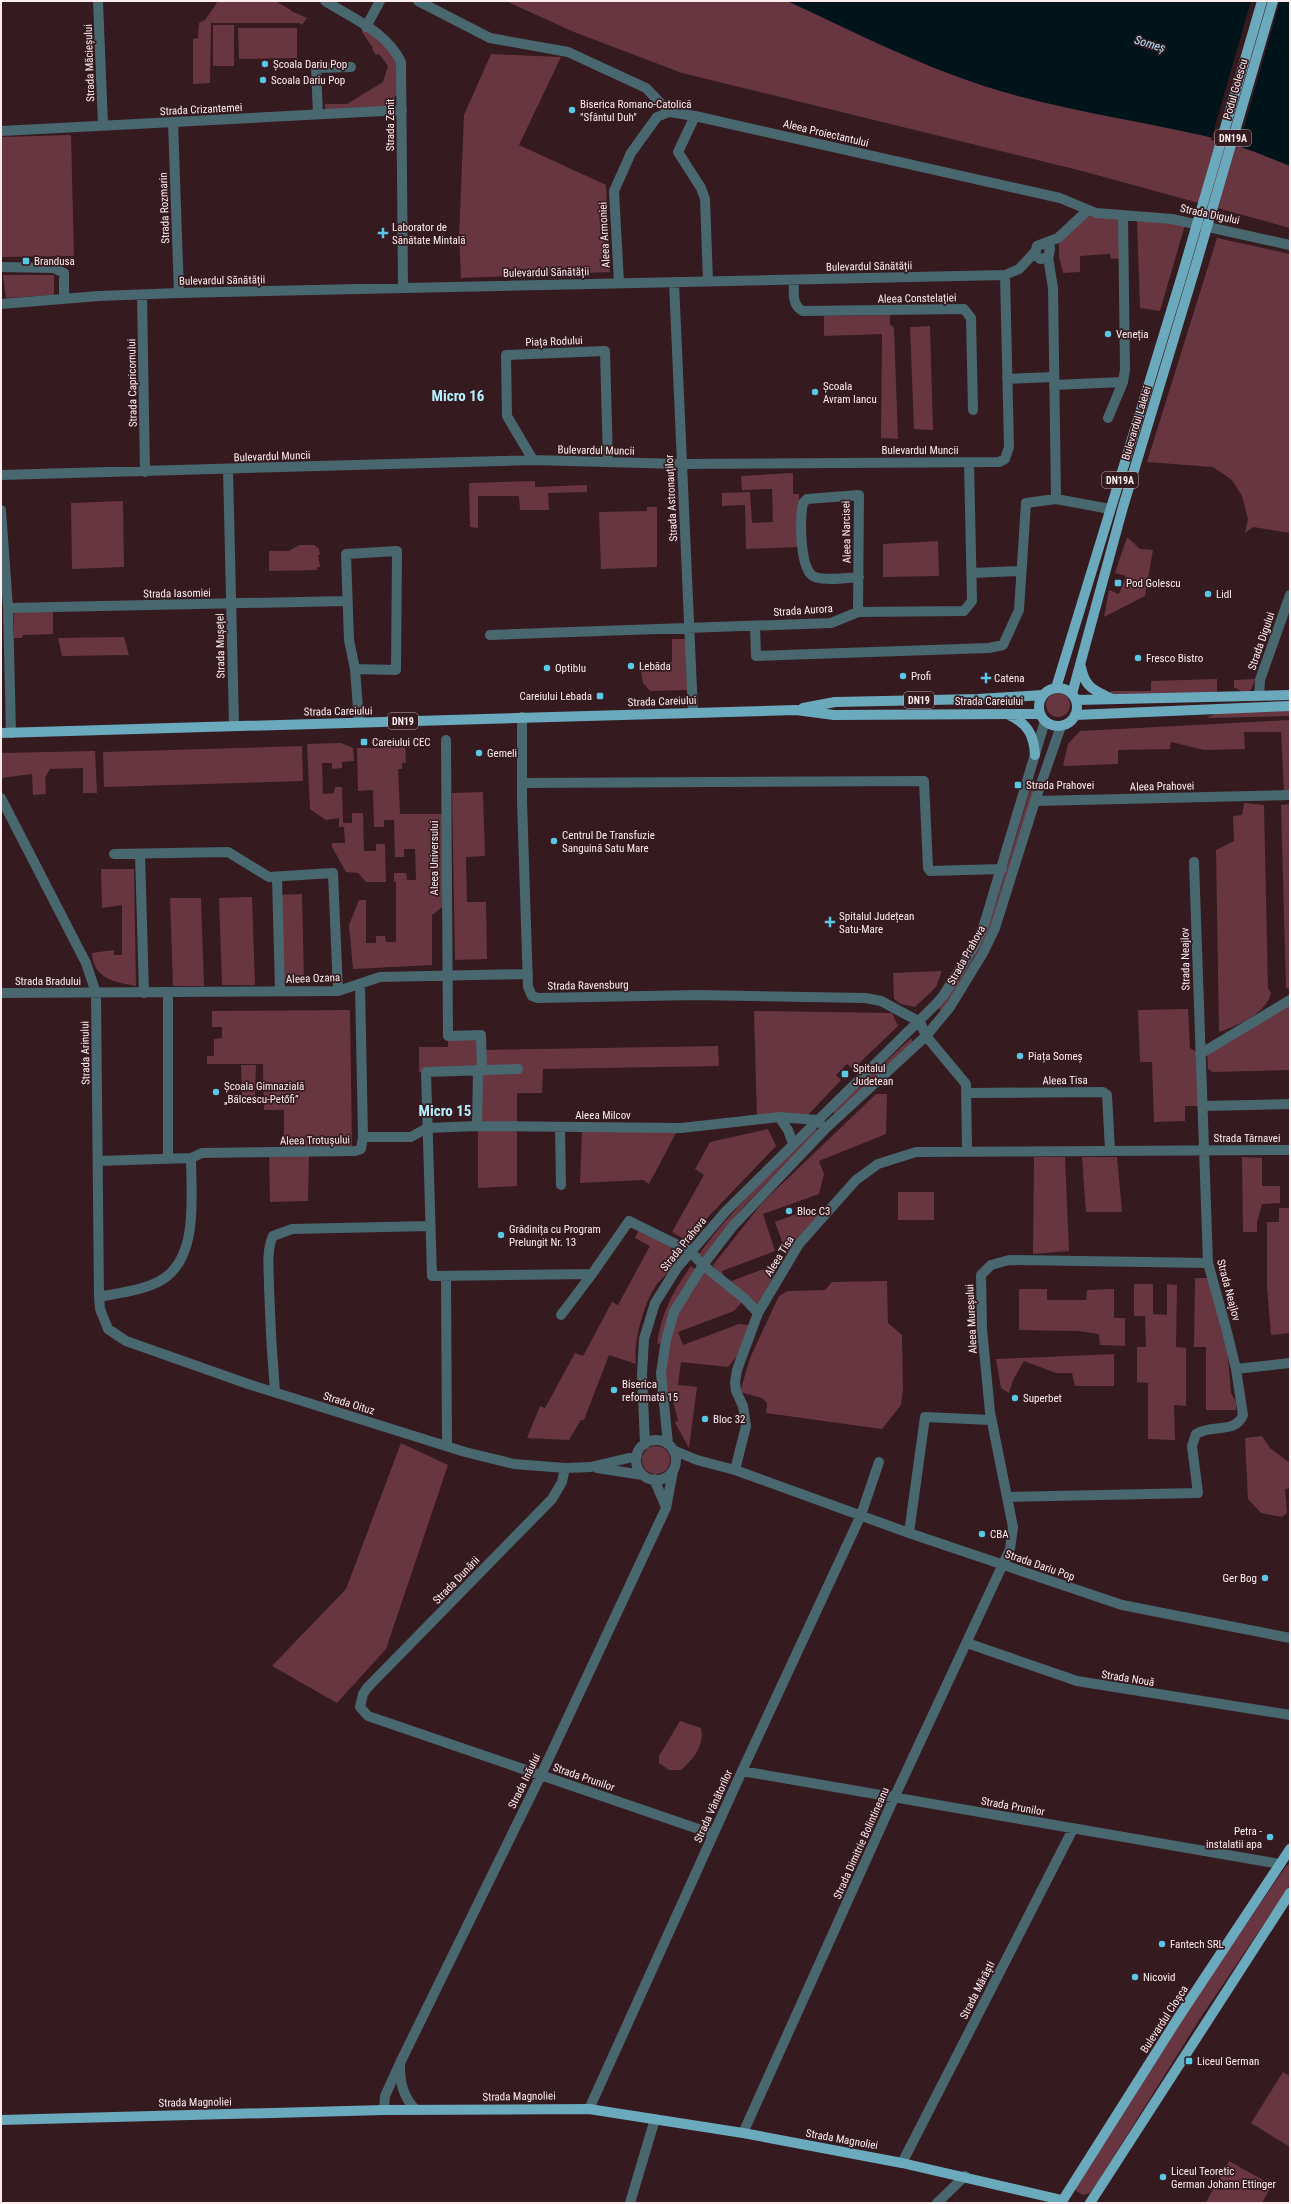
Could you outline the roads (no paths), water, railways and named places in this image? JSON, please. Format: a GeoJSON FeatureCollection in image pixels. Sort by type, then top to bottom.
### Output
{"type":"FeatureCollection","features":[{"type":"Feature","properties":{"kind":"main road","name":"Podul Golescu"},"geometry":{"type":"LineString","coordinates":[[1183,272],[1262,1]]}},
{"type":"Feature","properties":{"kind":"main road","name":"Podul Golescu"},"geometry":{"type":"LineString","coordinates":[[1193,276],[1273,1]]}},
{"type":"Feature","properties":{"kind":"main road","name":"Bulevardul Lalelei"},"geometry":{"type":"LineString","coordinates":[[1056,688],[1183,272]]}},
{"type":"Feature","properties":{"kind":"main road","name":"Bulevardul Lalelei"},"geometry":{"type":"LineString","coordinates":[[1074,697],[1080,665],[1123,507],[1193,276]]}},
{"type":"Feature","properties":{"kind":"main road"},"geometry":{"type":"LineString","coordinates":[[1080,665],[1086,683],[1114,700]]}},
{"type":"Feature","properties":{"kind":"main road"},"geometry":{"type":"LineString","coordinates":[[1056,688],[1065,689],[1074,697],[1114,700],[1290,695]]}},
{"type":"Feature","properties":{"kind":"main road","name":"DN19"},"geometry":{"type":"LineString","coordinates":[[1043,695],[1056,688]]}},
{"type":"Feature","properties":{"kind":"main road"},"geometry":{"type":"LineString","coordinates":[[1042,717],[1040,701],[1043,695]]}},
{"type":"Feature","properties":{"kind":"main road","name":"Strada Careiului"},"geometry":{"type":"LineString","coordinates":[[796,710],[835,702],[978,699],[1043,695]]}},
{"type":"Feature","properties":{"kind":"main road"},"geometry":{"type":"LineString","coordinates":[[1061,726],[1067,724],[1075,715],[1074,697]]}},
{"type":"Feature","properties":{"kind":"main road"},"geometry":{"type":"LineString","coordinates":[[1075,715],[1290,706]]}},
{"type":"Feature","properties":{"kind":"main road","name":"Strada Careiului"},"geometry":{"type":"LineString","coordinates":[[6,733],[234,725],[796,710],[834,715],[1004,713],[1042,717]]}},
{"type":"Feature","properties":{"kind":"main road"},"geometry":{"type":"LineString","coordinates":[[1004,713],[1018,719],[1030,731],[1033,738],[1035,755]]}},
{"type":"Feature","properties":{"kind":"main road","name":"DN19"},"geometry":{"type":"LineString","coordinates":[[1042,717],[1054,726],[1061,726]]}},
{"type":"Feature","properties":{"kind":"main road","name":"Bulevardul Cloșca"},"geometry":{"type":"LineString","coordinates":[[1062,2202],[1182,2011],[1290,1849]]}},
{"type":"Feature","properties":{"kind":"main road"},"geometry":{"type":"LineString","coordinates":[[1090,2203],[1290,1894]]}},
{"type":"Feature","properties":{"kind":"main road","name":"Strada Magnoliei"},"geometry":{"type":"LineString","coordinates":[[1,2120],[384,2110],[589,2109],[743,2133],[902,2163],[965,2176],[1030,2192],[1062,2202]]}},
{"type":"Feature","properties":{"kind":"main road","name":"Strada Magnoliei"},"geometry":{"type":"LineString","coordinates":[[1030,2192],[1045,2203]]}},
{"type":"Feature","properties":{"kind":"street","name":"Strada Măcieșului"},"geometry":{"type":"LineString","coordinates":[[98,1],[103,125]]}},
{"type":"Feature","properties":{"kind":"street","name":"Strada Zenit"},"geometry":{"type":"LineString","coordinates":[[325,1],[383,38],[396,51],[401,62],[403,287]]}},
{"type":"Feature","properties":{"kind":"street"},"geometry":{"type":"LineString","coordinates":[[366,27],[380,1]]}},
{"type":"Feature","properties":{"kind":"street"},"geometry":{"type":"LineString","coordinates":[[418,1],[490,38],[568,52],[646,88],[669,112],[695,116],[678,152],[701,188],[705,199],[708,281]]}},
{"type":"Feature","properties":{"kind":"street"},"geometry":{"type":"LineString","coordinates":[[318,114],[316,68],[351,67]]}},
{"type":"Feature","properties":{"kind":"street","name":"Strada Crizantemei"},"geometry":{"type":"LineString","coordinates":[[1,131],[402,110]]}},
{"type":"Feature","properties":{"kind":"street","name":"Aleea Armoniei"},"geometry":{"type":"LineString","coordinates":[[619,283],[614,191],[631,153],[657,117],[669,112]]}},
{"type":"Feature","properties":{"kind":"street","name":"Aleea Proiectantului"},"geometry":{"type":"LineString","coordinates":[[695,116],[1060,198],[1088,210],[1106,215],[1123,215]]}},
{"type":"Feature","properties":{"kind":"street","name":"Strada Rozmarin"},"geometry":{"type":"LineString","coordinates":[[173,122],[179,293]]}},
{"type":"Feature","properties":{"kind":"street","name":"Bulevardul Sănătății"},"geometry":{"type":"LineString","coordinates":[[1,304],[179,293],[1005,275],[1043,253],[1088,210]]}},
{"type":"Feature","properties":{"kind":"street"},"geometry":{"type":"LineString","coordinates":[[1108,418],[1123,382],[1126,345],[1123,215]]}},
{"type":"Feature","properties":{"kind":"street","name":"Strada Digului"},"geometry":{"type":"LineString","coordinates":[[1123,215],[1172,219],[1290,244]]}},
{"type":"Feature","properties":{"kind":"street"},"geometry":{"type":"LineString","coordinates":[[1043,253],[1050,269],[1053,288],[1056,499]]}},
{"type":"Feature","properties":{"kind":"street"},"geometry":{"type":"LineString","coordinates":[[1,267],[54,268],[60,270],[64,273],[64,299]]}},
{"type":"Feature","properties":{"kind":"street","name":"Bulevardul Muncii"},"geometry":{"type":"LineString","coordinates":[[1,476],[533,460],[680,464],[999,462],[1005,459],[1008,454],[1005,275]]}},
{"type":"Feature","properties":{"kind":"street","name":"Aleea Constelației"},"geometry":{"type":"LineString","coordinates":[[794,280],[795,303],[797,308],[802,311],[964,309],[971,318],[973,410]]}},
{"type":"Feature","properties":{"kind":"street","name":"Strada Astronauților"},"geometry":{"type":"LineString","coordinates":[[674,282],[680,464],[690,627],[693,712]]}},
{"type":"Feature","properties":{"kind":"street","name":"Strada Capricornului"},"geometry":{"type":"LineString","coordinates":[[142,295],[145,472]]}},
{"type":"Feature","properties":{"kind":"street","name":"Piața Rodului"},"geometry":{"type":"LineString","coordinates":[[533,460],[506,416],[506,355],[605,351],[608,462]]}},
{"type":"Feature","properties":{"kind":"street"},"geometry":{"type":"LineString","coordinates":[[1007,379],[1123,382]]}},
{"type":"Feature","properties":{"kind":"street","name":"Strada Aurora"},"geometry":{"type":"LineString","coordinates":[[490,635],[831,623],[858,612],[964,611],[972,601],[969,462]]}},
{"type":"Feature","properties":{"kind":"street","name":"Strada Mușețel"},"geometry":{"type":"LineString","coordinates":[[228,469],[234,725]]}},
{"type":"Feature","properties":{"kind":"street","name":"Aleea Narcisei"},"geometry":{"type":"LineString","coordinates":[[858,577],[824,578],[814,577],[809,573],[803,560],[802,503],[807,499],[859,495],[858,612]]}},
{"type":"Feature","properties":{"kind":"street"},"geometry":{"type":"LineString","coordinates":[[755,626],[756,656],[989,648],[1003,645],[1019,610],[1020,571],[1026,503],[1056,499],[1110,509]]}},
{"type":"Feature","properties":{"kind":"street"},"geometry":{"type":"LineString","coordinates":[[1,510],[8,608],[5,660],[6,733]]}},
{"type":"Feature","properties":{"kind":"street"},"geometry":{"type":"LineString","coordinates":[[355,669],[396,670],[397,550],[346,554],[346,601],[349,640],[355,669],[359,722]]}},
{"type":"Feature","properties":{"kind":"street"},"geometry":{"type":"LineString","coordinates":[[972,573],[1020,571]]}},
{"type":"Feature","properties":{"kind":"street","name":"Strada Digului"},"geometry":{"type":"LineString","coordinates":[[1259,696],[1260,680],[1290,595]]}},
{"type":"Feature","properties":{"kind":"street","name":"Strada Iasomiei"},"geometry":{"type":"LineString","coordinates":[[8,608],[346,601]]}},
{"type":"Feature","properties":{"kind":"street","name":"Strada Ravensburg"},"geometry":{"type":"LineString","coordinates":[[522,717],[522,783],[528,974],[530,992],[538,998],[690,995],[865,998],[881,1001],[920,1022]]}},
{"type":"Feature","properties":{"kind":"street","name":"Strada Prahova"},"geometry":{"type":"LineString","coordinates":[[645,1444],[642,1374],[644,1339],[655,1303],[677,1268],[690,1251],[726,1211],[817,1120],[920,1022],[943,996],[973,948],[987,918],[1035,755],[1042,717]]}},
{"type":"Feature","properties":{"kind":"street","name":"Strada Prahova"},"geometry":{"type":"LineString","coordinates":[[671,1447],[661,1373],[666,1340],[674,1312],[703,1265],[733,1226],[826,1128],[926,1036],[950,1007],[989,941],[1002,908],[1035,801],[1061,726]]}},
{"type":"Feature","properties":{"kind":"street","name":"Aleea Universului"},"geometry":{"type":"LineString","coordinates":[[446,740],[446,975],[448,1036],[481,1036],[480,1071]]}},
{"type":"Feature","properties":{"kind":"street"},"geometry":{"type":"LineString","coordinates":[[522,783],[924,781],[928,868],[930,871],[1002,869]]}},
{"type":"Feature","properties":{"kind":"street","name":"Aleea Prahovei"},"geometry":{"type":"LineString","coordinates":[[1035,801],[1290,795]]}},
{"type":"Feature","properties":{"kind":"street","name":"Strada Arinului"},"geometry":{"type":"LineString","coordinates":[[1,798],[86,963],[96,993],[99,1297],[100,1309],[108,1329]]}},
{"type":"Feature","properties":{"kind":"street"},"geometry":{"type":"LineString","coordinates":[[114,854],[228,852],[269,877],[333,873],[338,991]]}},
{"type":"Feature","properties":{"kind":"street"},"geometry":{"type":"LineString","coordinates":[[140,854],[144,992]]}},
{"type":"Feature","properties":{"kind":"street","name":"Strada Neajlov"},"geometry":{"type":"LineString","coordinates":[[1007,1497],[1198,1493],[1193,1439],[1200,1430],[1234,1426],[1240,1422],[1243,1407],[1236,1369],[1208,1263],[1194,862]]}},
{"type":"Feature","properties":{"kind":"street"},"geometry":{"type":"LineString","coordinates":[[277,876],[280,991]]}},
{"type":"Feature","properties":{"kind":"street","name":"Aleea Ozana"},"geometry":{"type":"LineString","coordinates":[[96,993],[338,991],[380,977],[528,974]]}},
{"type":"Feature","properties":{"kind":"street"},"geometry":{"type":"LineString","coordinates":[[360,984],[363,1137]]}},
{"type":"Feature","properties":{"kind":"street"},"geometry":{"type":"LineString","coordinates":[[168,992],[168,1158]]}},
{"type":"Feature","properties":{"kind":"street","name":"Strada Bradului"},"geometry":{"type":"LineString","coordinates":[[1,993],[96,993]]}},
{"type":"Feature","properties":{"kind":"street"},"geometry":{"type":"LineString","coordinates":[[1200,1054],[1290,1000]]}},
{"type":"Feature","properties":{"kind":"street"},"geometry":{"type":"LineString","coordinates":[[920,1022],[926,1036],[966,1084],[967,1150]]}},
{"type":"Feature","properties":{"kind":"street"},"geometry":{"type":"LineString","coordinates":[[518,1069],[426,1072],[432,1276],[592,1274]]}},
{"type":"Feature","properties":{"kind":"street"},"geometry":{"type":"LineString","coordinates":[[477,1126],[480,1071]]}},
{"type":"Feature","properties":{"kind":"street","name":"Aleea Tisa"},"geometry":{"type":"LineString","coordinates":[[967,1094],[1103,1092],[1107,1095],[1110,1150]]}},
{"type":"Feature","properties":{"kind":"street"},"geometry":{"type":"LineString","coordinates":[[1203,1106],[1290,1104]]}},
{"type":"Feature","properties":{"kind":"street"},"geometry":{"type":"LineString","coordinates":[[779,1117],[788,1130],[793,1144]]}},
{"type":"Feature","properties":{"kind":"street","name":"Aleea Milcov"},"geometry":{"type":"LineString","coordinates":[[427,1128],[477,1126],[682,1128],[779,1117],[817,1120]]}},
{"type":"Feature","properties":{"kind":"street"},"geometry":{"type":"LineString","coordinates":[[817,1120],[826,1128]]}},
{"type":"Feature","properties":{"kind":"street"},"geometry":{"type":"LineString","coordinates":[[560,1127],[561,1185]]}},
{"type":"Feature","properties":{"kind":"street","name":"Aleea Trotușului"},"geometry":{"type":"LineString","coordinates":[[98,1161],[191,1158],[202,1153],[355,1152],[361,1149],[363,1137],[411,1137],[427,1128]]}},
{"type":"Feature","properties":{"kind":"street","name":"Aleea Tisa"},"geometry":{"type":"LineString","coordinates":[[735,1470],[746,1426],[743,1406],[736,1391],[735,1382],[737,1370],[758,1313],[799,1244],[856,1180],[878,1164],[916,1152],[967,1150],[1204,1150]]}},
{"type":"Feature","properties":{"kind":"street","name":"Strada Târnavei"},"geometry":{"type":"LineString","coordinates":[[1204,1150],[1290,1150]]}},
{"type":"Feature","properties":{"kind":"street"},"geometry":{"type":"LineString","coordinates":[[99,1297],[147,1287],[160,1281],[175,1268],[185,1250],[190,1232],[191,1158]]}},
{"type":"Feature","properties":{"kind":"street"},"geometry":{"type":"LineString","coordinates":[[561,1315],[629,1222],[690,1251],[703,1265],[745,1299],[758,1313]]}},
{"type":"Feature","properties":{"kind":"street"},"geometry":{"type":"LineString","coordinates":[[275,1392],[270,1326],[269,1258],[269,1245],[273,1236],[292,1229],[430,1226]]}},
{"type":"Feature","properties":{"kind":"street","name":"Aleea Mureșului"},"geometry":{"type":"LineString","coordinates":[[1003,1565],[1013,1538],[1007,1497],[991,1420],[980,1296],[981,1275],[991,1265],[1009,1260],[1208,1263]]}},
{"type":"Feature","properties":{"kind":"street"},"geometry":{"type":"LineString","coordinates":[[446,1276],[447,1446]]}},
{"type":"Feature","properties":{"kind":"street","name":"Strada Oituz"},"geometry":{"type":"LineString","coordinates":[[108,1329],[121,1338],[138,1346],[275,1392],[447,1446],[514,1464],[565,1468],[591,1467],[643,1475]]}},
{"type":"Feature","properties":{"kind":"street"},"geometry":{"type":"LineString","coordinates":[[1236,1369],[1290,1363]]}},
{"type":"Feature","properties":{"kind":"street"},"geometry":{"type":"LineString","coordinates":[[909,1533],[925,1417],[991,1420]]}},
{"type":"Feature","properties":{"kind":"street"},"geometry":{"type":"LineString","coordinates":[[653,1441],[661,1441],[671,1447],[674,1468],[668,1476],[654,1479],[643,1475],[636,1463],[637,1456],[645,1444],[653,1441]]}},
{"type":"Feature","properties":{"kind":"street","name":"Strada Dariu Pop"},"geometry":{"type":"LineString","coordinates":[[671,1447],[697,1460],[735,1470],[909,1533],[1122,1605],[1290,1638]]}},
{"type":"Feature","properties":{"kind":"street","name":"Strada Oituz"},"geometry":{"type":"LineString","coordinates":[[591,1467],[637,1456]]}},
{"type":"Feature","properties":{"kind":"street","name":"Strada Dariu Pop"},"geometry":{"type":"LineString","coordinates":[[674,1468],[697,1460]]}},
{"type":"Feature","properties":{"kind":"street","name":"Strada Vânătorilor"},"geometry":{"type":"LineString","coordinates":[[589,2109],[713,1834],[861,1515],[880,1462]]}},
{"type":"Feature","properties":{"kind":"street","name":"Strada Dunării"},"geometry":{"type":"LineString","coordinates":[[360,1707],[363,1694],[367,1688],[552,1499],[562,1482],[565,1468]]}},
{"type":"Feature","properties":{"kind":"street","name":"Strada Inăului"},"geometry":{"type":"LineString","coordinates":[[384,2110],[386,2096],[400,2063],[541,1775],[666,1508],[674,1468]]}},
{"type":"Feature","properties":{"kind":"street"},"geometry":{"type":"LineString","coordinates":[[654,1479],[666,1508]]}},
{"type":"Feature","properties":{"kind":"street","name":"Strada Dimitrie Bolintineanu"},"geometry":{"type":"LineString","coordinates":[[743,2133],[894,1798],[1003,1565]]}},
{"type":"Feature","properties":{"kind":"street","name":"Strada Nouă"},"geometry":{"type":"LineString","coordinates":[[967,1643],[1077,1681],[1290,1715]]}},
{"type":"Feature","properties":{"kind":"street","name":"Strada Prunilor"},"geometry":{"type":"LineString","coordinates":[[360,1707],[368,1716],[713,1834]]}},
{"type":"Feature","properties":{"kind":"street","name":"Strada Prunilor"},"geometry":{"type":"LineString","coordinates":[[742,1771],[1280,1864]]}},
{"type":"Feature","properties":{"kind":"street","name":"Strada Mărăști"},"geometry":{"type":"LineString","coordinates":[[902,2163],[1073,1829]]}},
{"type":"Feature","properties":{"kind":"street"},"geometry":{"type":"LineString","coordinates":[[400,2063],[403,2090],[407,2099],[416,2110]]}},
{"type":"Feature","properties":{"kind":"street"},"geometry":{"type":"LineString","coordinates":[[630,2203],[655,2119]]}},
{"type":"Feature","properties":{"kind":"street"},"geometry":{"type":"LineString","coordinates":[[937,2203],[965,2176]]}},
{"type":"Feature","properties":{"kind":"water","name":"Someș"},"geometry":{"type":"Polygon","coordinates":[[[787,1],[1290,1],[1290,166],[1237,146],[1205,136],[1038,101],[984,86],[934,68],[787,1]]]}},
{"type":"Feature","properties":{"kind":"place","name":"Școala Dariu Pop"},"geometry":{"type":"Point","coordinates":[265,64]}},
{"type":"Feature","properties":{"kind":"place","name":"Scoala Dariu Pop"},"geometry":{"type":"Point","coordinates":[263,80]}},
{"type":"Feature","properties":{"kind":"place","name":"Biserica Romano-Catolică \"Sfântul Duh\""},"geometry":{"type":"Point","coordinates":[572,110]}},
{"type":"Feature","properties":{"kind":"place","name":"Laborator de Sănătate Mintală"},"geometry":{"type":"Point","coordinates":[383,233]}},
{"type":"Feature","properties":{"kind":"place","name":"Brandusa"},"geometry":{"type":"Point","coordinates":[26,261]}},
{"type":"Feature","properties":{"kind":"place","name":"Veneția"},"geometry":{"type":"Point","coordinates":[1108,334]}},
{"type":"Feature","properties":{"kind":"place","name":"Școala Avram Iancu"},"geometry":{"type":"Point","coordinates":[815,392]}},
{"type":"Feature","properties":{"kind":"place","name":"Pod Golescu"},"geometry":{"type":"Point","coordinates":[1118,583]}},
{"type":"Feature","properties":{"kind":"place","name":"Lidl"},"geometry":{"type":"Point","coordinates":[1208,594]}},
{"type":"Feature","properties":{"kind":"place","name":"Fresco Bistro"},"geometry":{"type":"Point","coordinates":[1138,658]}},
{"type":"Feature","properties":{"kind":"place","name":"Lebăda"},"geometry":{"type":"Point","coordinates":[631,666]}},
{"type":"Feature","properties":{"kind":"place","name":"Optiblu"},"geometry":{"type":"Point","coordinates":[547,668]}},
{"type":"Feature","properties":{"kind":"place","name":"Profi"},"geometry":{"type":"Point","coordinates":[903,676]}},
{"type":"Feature","properties":{"kind":"place","name":"Catena"},"geometry":{"type":"Point","coordinates":[986,678]}},
{"type":"Feature","properties":{"kind":"place","name":"Careiului Lebada"},"geometry":{"type":"Point","coordinates":[600,696]}},
{"type":"Feature","properties":{"kind":"place","name":"Careiului CEC"},"geometry":{"type":"Point","coordinates":[364,742]}},
{"type":"Feature","properties":{"kind":"place","name":"Gemeli"},"geometry":{"type":"Point","coordinates":[479,753]}},
{"type":"Feature","properties":{"kind":"place","name":"Strada Prahovei"},"geometry":{"type":"Point","coordinates":[1018,785]}},
{"type":"Feature","properties":{"kind":"place","name":"Centrul De Transfuzie Sanguină Satu Mare"},"geometry":{"type":"Point","coordinates":[554,841]}},
{"type":"Feature","properties":{"kind":"place","name":"Spitalul Județean Satu-Mare"},"geometry":{"type":"Point","coordinates":[830,922]}},
{"type":"Feature","properties":{"kind":"place","name":"Piața Someș"},"geometry":{"type":"Point","coordinates":[1020,1056]}},
{"type":"Feature","properties":{"kind":"place","name":"Spitalul Judetean"},"geometry":{"type":"Point","coordinates":[845,1074]}},
{"type":"Feature","properties":{"kind":"place","name":"Școala Gimnazială „Bălcescu-Petőfi”"},"geometry":{"type":"Point","coordinates":[216,1092]}},
{"type":"Feature","properties":{"kind":"place","name":"Bloc C3"},"geometry":{"type":"Point","coordinates":[789,1211]}},
{"type":"Feature","properties":{"kind":"place","name":"Grădinița cu Program Prelungit Nr. 13"},"geometry":{"type":"Point","coordinates":[501,1235]}},
{"type":"Feature","properties":{"kind":"place","name":"Biserica reformată 15"},"geometry":{"type":"Point","coordinates":[614,1390]}},
{"type":"Feature","properties":{"kind":"place","name":"Superbet"},"geometry":{"type":"Point","coordinates":[1015,1398]}},
{"type":"Feature","properties":{"kind":"place","name":"Bloc 32"},"geometry":{"type":"Point","coordinates":[705,1419]}},
{"type":"Feature","properties":{"kind":"place","name":"CBA"},"geometry":{"type":"Point","coordinates":[982,1534]}},
{"type":"Feature","properties":{"kind":"place","name":"Ger Bog"},"geometry":{"type":"Point","coordinates":[1265,1578]}},
{"type":"Feature","properties":{"kind":"place","name":"Petra - instalatii apa"},"geometry":{"type":"Point","coordinates":[1270,1837]}},
{"type":"Feature","properties":{"kind":"place","name":"Fantech SRL"},"geometry":{"type":"Point","coordinates":[1162,1944]}},
{"type":"Feature","properties":{"kind":"place","name":"Nicovid"},"geometry":{"type":"Point","coordinates":[1135,1977]}},
{"type":"Feature","properties":{"kind":"place","name":"Liceul German"},"geometry":{"type":"Point","coordinates":[1189,2061]}},
{"type":"Feature","properties":{"kind":"place","name":"Liceul Teoretic German Johann Ettinger"},"geometry":{"type":"Point","coordinates":[1163,2177]}},
{"type":"Feature","properties":{"kind":"district","name":"Micro 16"},"geometry":{"type":"Point","coordinates":[458,396]}},
{"type":"Feature","properties":{"kind":"district","name":"Micro 15"},"geometry":{"type":"Point","coordinates":[445,1111]}}]}
